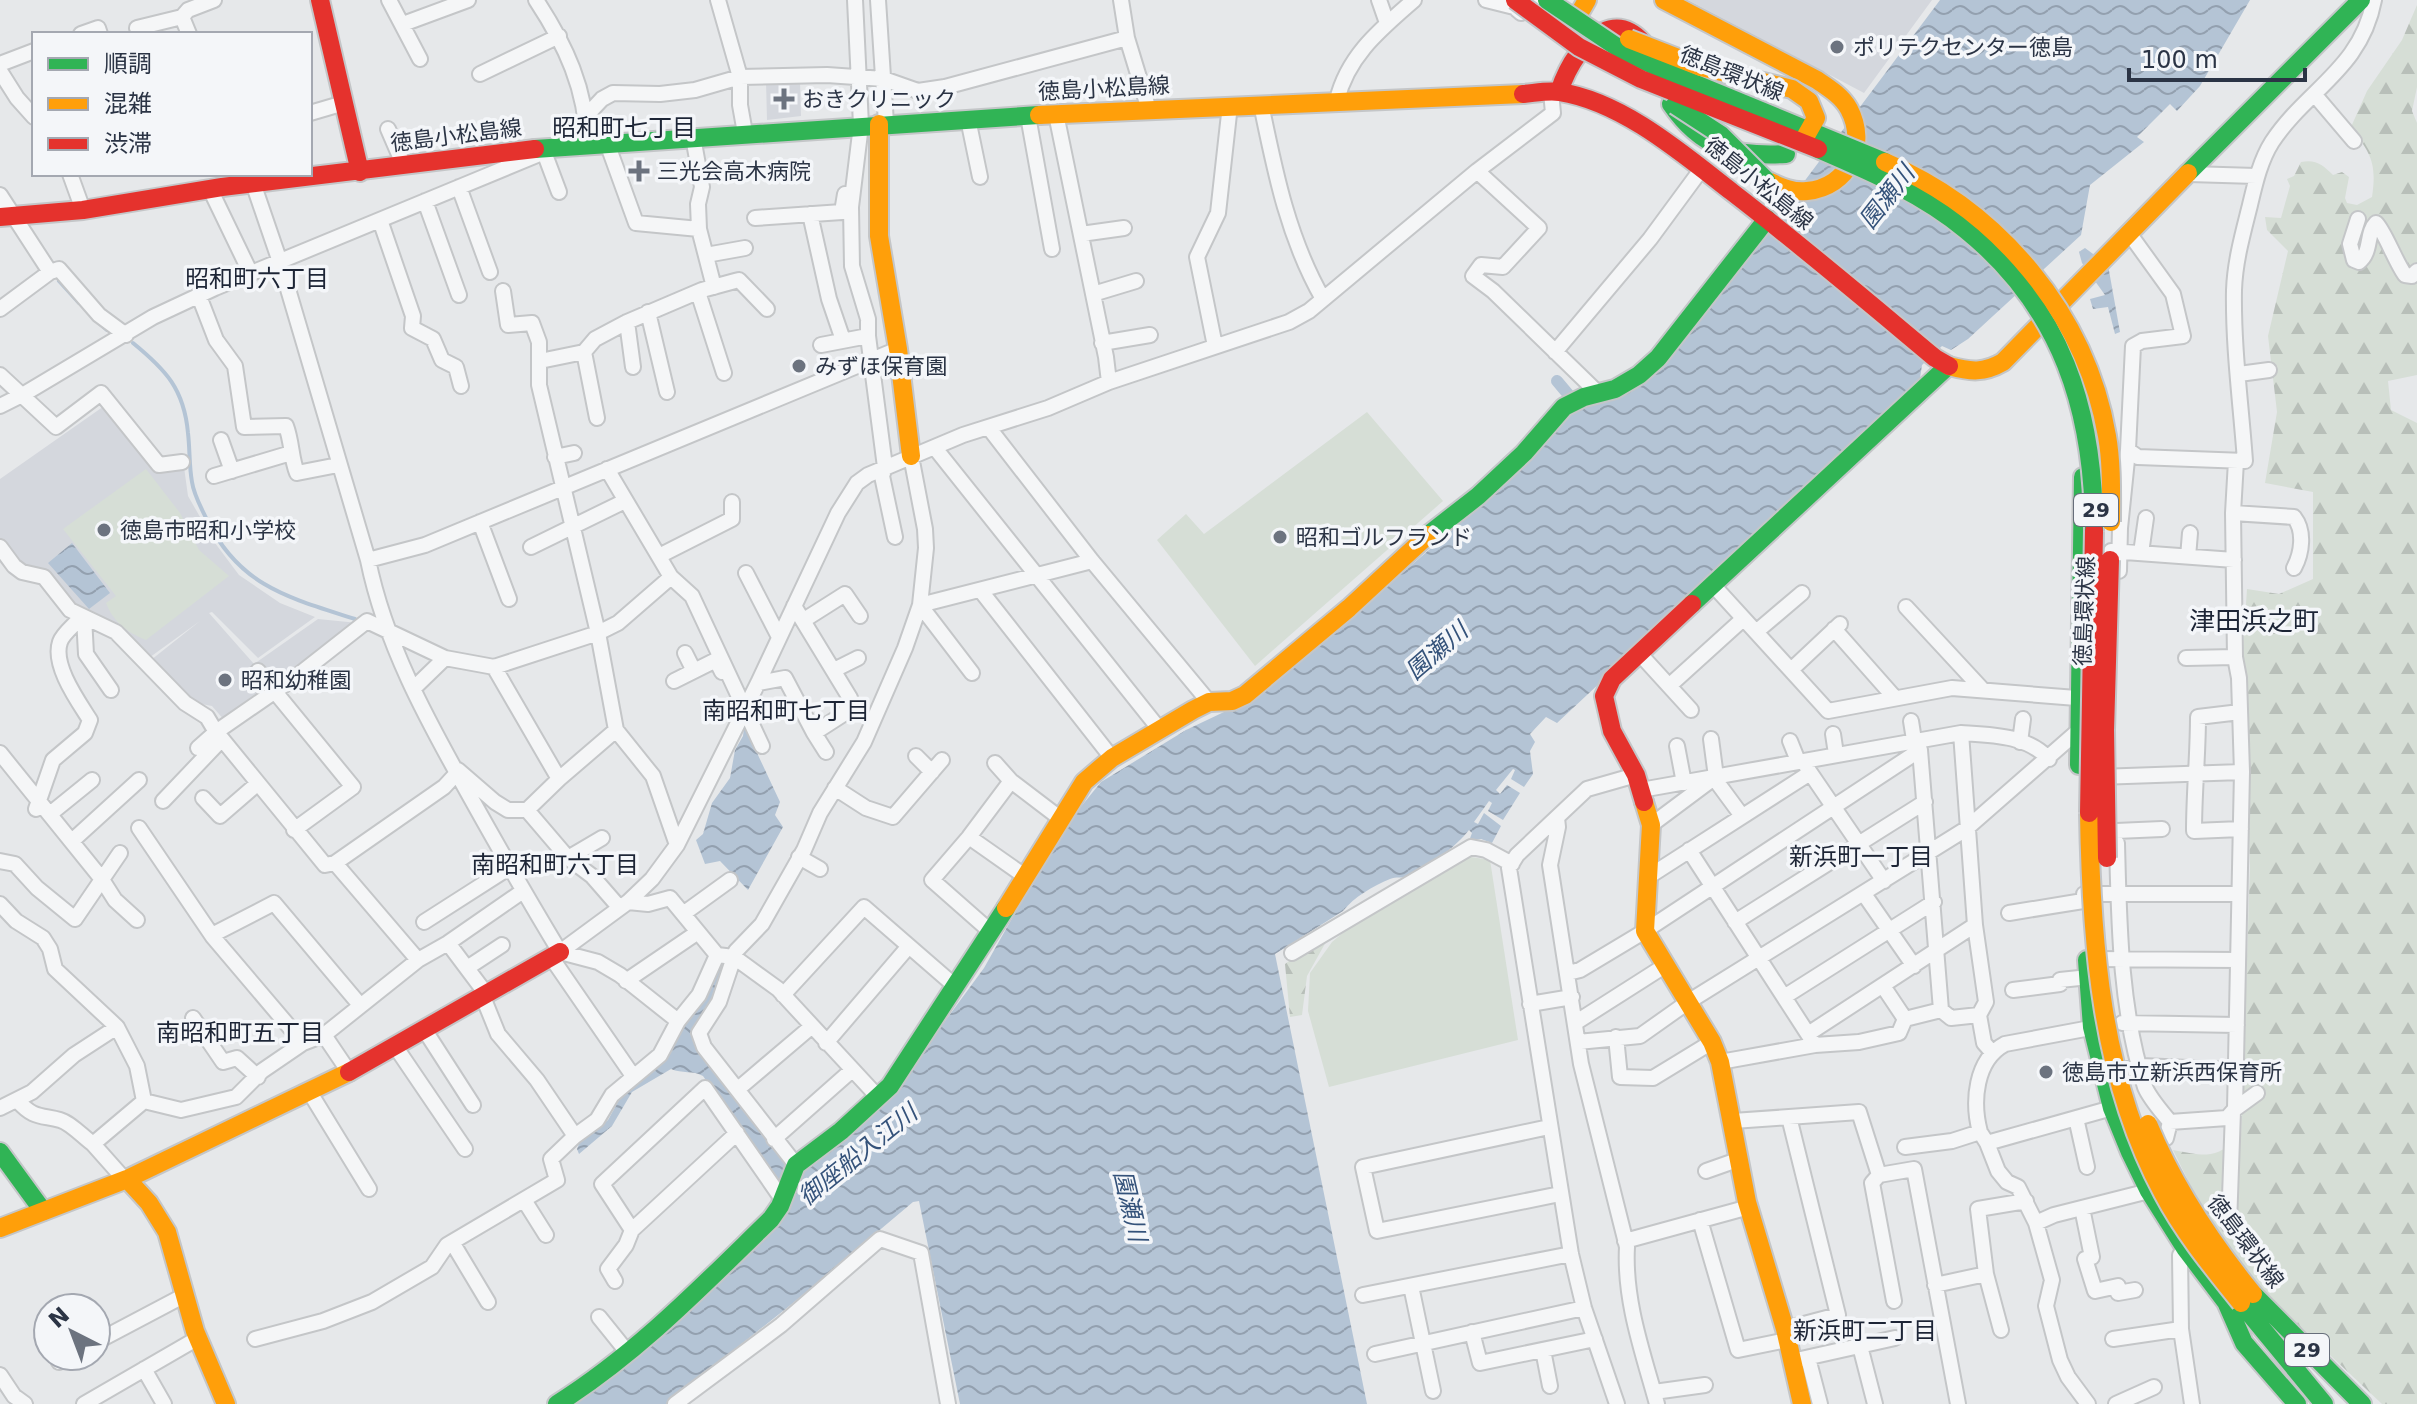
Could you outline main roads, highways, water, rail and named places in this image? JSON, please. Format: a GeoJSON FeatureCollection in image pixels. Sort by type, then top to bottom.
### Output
{"type":"FeatureCollection","features":[{"type":"Feature","properties":{"kind":"main road"},"geometry":{"type":"LineString","coordinates":[[320,0],[360,172]]}},
{"type":"Feature","properties":{"kind":"main road","name":"徳島環状線"},"geometry":{"type":"LineString","coordinates":[[1515,0],[1587,52],[1670,91],[1881,178],[1933,205],[1969,232],[2005,266],[2034,301],[2053,332],[2068,364],[2082,407],[2095,497],[2089,745],[2096,943],[2107,1033],[2128,1113],[2158,1184],[2196,1245],[2247,1298],[2362,1404]]}},
{"type":"Feature","properties":{"kind":"main road","name":"徳島環状線"},"geometry":{"type":"LineString","coordinates":[[1547,0],[1620,49],[1659,68],[1879,158],[1939,188],[2008,242],[2065,316],[2098,401],[2109,455],[2111,527],[2105,788],[2110,937],[2120,1021],[2140,1100],[2170,1172],[2247,1298],[2324,1404]]}},
{"type":"Feature","properties":{"kind":"main road"},"geometry":{"type":"LineString","coordinates":[[1558,0],[1626,37],[1675,58],[1717,72],[1788,87],[1801,94],[1812,106],[1815,124],[1799,146],[1786,154],[1753,155],[1726,151],[1700,138],[1688,127],[1666,95],[1660,82],[1648,38],[1640,20],[1633,13]]}},
{"type":"Feature","properties":{"kind":"main road"},"geometry":{"type":"LineString","coordinates":[[1555,92],[1570,27],[1587,0]]}},
{"type":"Feature","properties":{"kind":"main road"},"geometry":{"type":"LineString","coordinates":[[1802,1404],[1800,1359],[1786,1334],[1749,1207],[1720,1062],[1712,1042],[1645,931],[1651,825],[1638,782],[1612,731],[1604,696],[1612,679],[1941,362],[1972,372],[1989,370],[2018,348],[2085,276],[2361,0]]}},
{"type":"Feature","properties":{"kind":"main road"},"geometry":{"type":"LineString","coordinates":[[1587,52],[1699,118],[1736,147],[1766,180],[1786,190],[1812,192],[1823,189],[1845,173],[1853,161],[1857,132],[1850,111],[1835,93],[1817,80],[1669,1]]}},
{"type":"Feature","properties":{"kind":"main road"},"geometry":{"type":"LineString","coordinates":[[1555,92],[1580,34],[1598,11],[1607,6]]}},
{"type":"Feature","properties":{"kind":"main road","name":"徳島小松島線"},"geometry":{"type":"LineString","coordinates":[[7,216],[83,210],[204,185],[360,172],[587,144],[1056,114],[1555,92],[1597,104],[1632,119],[1703,167],[1941,362]]}},
{"type":"Feature","properties":{"kind":"main road"},"geometry":{"type":"LineString","coordinates":[[869,125],[881,168],[879,236],[898,349],[911,456]]}},
{"type":"Feature","properties":{"kind":"main road"},"geometry":{"type":"LineString","coordinates":[[560,1403],[592,1382],[661,1326],[771,1219],[784,1197],[795,1167],[841,1131],[890,1086],[1084,782],[1112,758],[1209,702],[1232,701],[1245,695],[1349,608],[1418,543],[1478,496],[1524,453],[1564,407],[1615,389],[1639,375],[1658,358],[1770,221]]}},
{"type":"Feature","properties":{"kind":"main road"},"geometry":{"type":"LineString","coordinates":[[2066,297],[2080,326],[2065,335],[2063,368],[2084,424],[2078,731],[2083,897],[2092,1027],[2112,1108],[2149,1191],[2185,1248],[2226,1302],[2244,1343],[2297,1404]]}},
{"type":"Feature","properties":{"kind":"main road"},"geometry":{"type":"LineString","coordinates":[[0,1228],[126,1180],[349,1072],[555,954]]}},
{"type":"Feature","properties":{"kind":"main road"},"geometry":{"type":"LineString","coordinates":[[0,1152],[43,1211]]}},
{"type":"Feature","properties":{"kind":"main road"},"geometry":{"type":"LineString","coordinates":[[126,1180],[149,1203],[167,1232],[198,1338],[226,1404]]}},
{"type":"Feature","properties":{"kind":"water"},"geometry":{"type":"Polygon","coordinates":[[[1940,0],[2250,0],[2200,86],[2177,111],[2170,104],[2137,137],[2144,142],[2090,185],[2081,235],[1968,339],[1951,350],[1942,346],[1922,365],[1919,385],[1557,723],[1546,717],[1530,734],[1535,742],[1530,751],[1533,774],[1524,787],[1511,779],[1513,769],[1496,790],[1500,794],[1507,785],[1520,793],[1503,820],[1488,811],[1492,803],[1489,801],[1474,822],[1478,824],[1484,813],[1501,826],[1492,843],[1481,839],[1469,841],[1472,833],[1469,830],[1424,868],[1408,876],[1392,878],[1371,889],[1343,911],[1275,954],[1367,1404],[960,1404],[919,1201],[913,1202],[666,1404],[576,1404],[663,1336],[788,1212],[802,1171],[923,1051],[984,968],[1062,830],[1101,782],[1186,730],[1264,693],[1520,471],[1573,413],[1708,310],[1940,0]]]}},
{"type":"Feature","properties":{"kind":"water"},"geometry":{"type":"Polygon","coordinates":[[[2085,248],[2108,265],[2120,332],[2115,334],[2108,307],[2093,309],[2090,299],[2105,295],[2082,263],[2079,252],[2085,248]]]}},
{"type":"Feature","properties":{"kind":"water"},"geometry":{"type":"Polygon","coordinates":[[[72,543],[110,593],[89,609],[48,563],[72,543]]]}},
{"type":"Feature","properties":{"kind":"water"},"geometry":{"type":"Polygon","coordinates":[[[745,720],[749,723],[758,755],[780,802],[775,815],[783,827],[748,890],[720,861],[705,864],[696,840],[703,834],[712,803],[730,778],[745,720]]]}},
{"type":"Feature","properties":{"kind":"water"},"geometry":{"type":"Polygon","coordinates":[[[720,961],[728,964],[724,977],[695,1032],[785,1164],[778,1184],[703,1076],[671,1069],[632,1092],[612,1126],[579,1154],[580,1141],[608,1120],[619,1100],[641,1079],[720,961]]]}},
{"type":"Feature","properties":{"kind":"waterway"},"geometry":{"type":"LineString","coordinates":[[59,281],[79,303]]}},
{"type":"Feature","properties":{"kind":"waterway"},"geometry":{"type":"LineString","coordinates":[[99,323],[107,330]]}},
{"type":"Feature","properties":{"kind":"waterway"},"geometry":{"type":"LineString","coordinates":[[133,343],[155,362],[178,392],[186,418],[193,487],[221,544],[236,562],[270,587],[355,619]]}},
{"type":"Feature","properties":{"kind":"waterway"},"geometry":{"type":"LineString","coordinates":[[1557,381],[1578,406]]}},
{"type":"Feature","properties":{"kind":"place","name":"ポリテクセンター徳島"},"geometry":{"type":"Point","coordinates":[1837,47]}},
{"type":"Feature","properties":{"kind":"place","name":"おきクリニック"},"geometry":{"type":"Point","coordinates":[784,99]}},
{"type":"Feature","properties":{"kind":"place","name":"三光会高木病院"},"geometry":{"type":"Point","coordinates":[639,171]}},
{"type":"Feature","properties":{"kind":"place","name":"みずほ保育園"},"geometry":{"type":"Point","coordinates":[799,366]}},
{"type":"Feature","properties":{"kind":"place","name":"徳島市昭和小学校"},"geometry":{"type":"Point","coordinates":[104,530]}},
{"type":"Feature","properties":{"kind":"place","name":"昭和ゴルフランド"},"geometry":{"type":"Point","coordinates":[1280,537]}},
{"type":"Feature","properties":{"kind":"place","name":"昭和幼稚園"},"geometry":{"type":"Point","coordinates":[225,680]}},
{"type":"Feature","properties":{"kind":"place","name":"徳島市立新浜西保育所"},"geometry":{"type":"Point","coordinates":[2046,1072]}},
{"type":"Feature","properties":{"kind":"district","name":"昭和町七丁目"},"geometry":{"type":"Point","coordinates":[624,128]}},
{"type":"Feature","properties":{"kind":"district","name":"昭和町六丁目"},"geometry":{"type":"Point","coordinates":[257,279]}},
{"type":"Feature","properties":{"kind":"district","name":"津田浜之町"},"geometry":{"type":"Point","coordinates":[2254,621]}},
{"type":"Feature","properties":{"kind":"district","name":"南昭和町七丁目"},"geometry":{"type":"Point","coordinates":[786,711]}},
{"type":"Feature","properties":{"kind":"district","name":"新浜町一丁目"},"geometry":{"type":"Point","coordinates":[1861,857]}},
{"type":"Feature","properties":{"kind":"district","name":"南昭和町六丁目"},"geometry":{"type":"Point","coordinates":[555,865]}},
{"type":"Feature","properties":{"kind":"district","name":"南昭和町五丁目"},"geometry":{"type":"Point","coordinates":[240,1033]}},
{"type":"Feature","properties":{"kind":"district","name":"新浜町二丁目"},"geometry":{"type":"Point","coordinates":[1865,1331]}},
{"type":"Feature","properties":{"kind":"water label","name":"園瀬川"},"geometry":{"type":"Point","coordinates":[1887,197]}},
{"type":"Feature","properties":{"kind":"water label","name":"園瀬川"},"geometry":{"type":"Point","coordinates":[1437,651]}},
{"type":"Feature","properties":{"kind":"water label","name":"御座船入江川"},"geometry":{"type":"Point","coordinates":[858,1155]}},
{"type":"Feature","properties":{"kind":"water label","name":"園瀬川"},"geometry":{"type":"Point","coordinates":[1130,1206]}}]}
